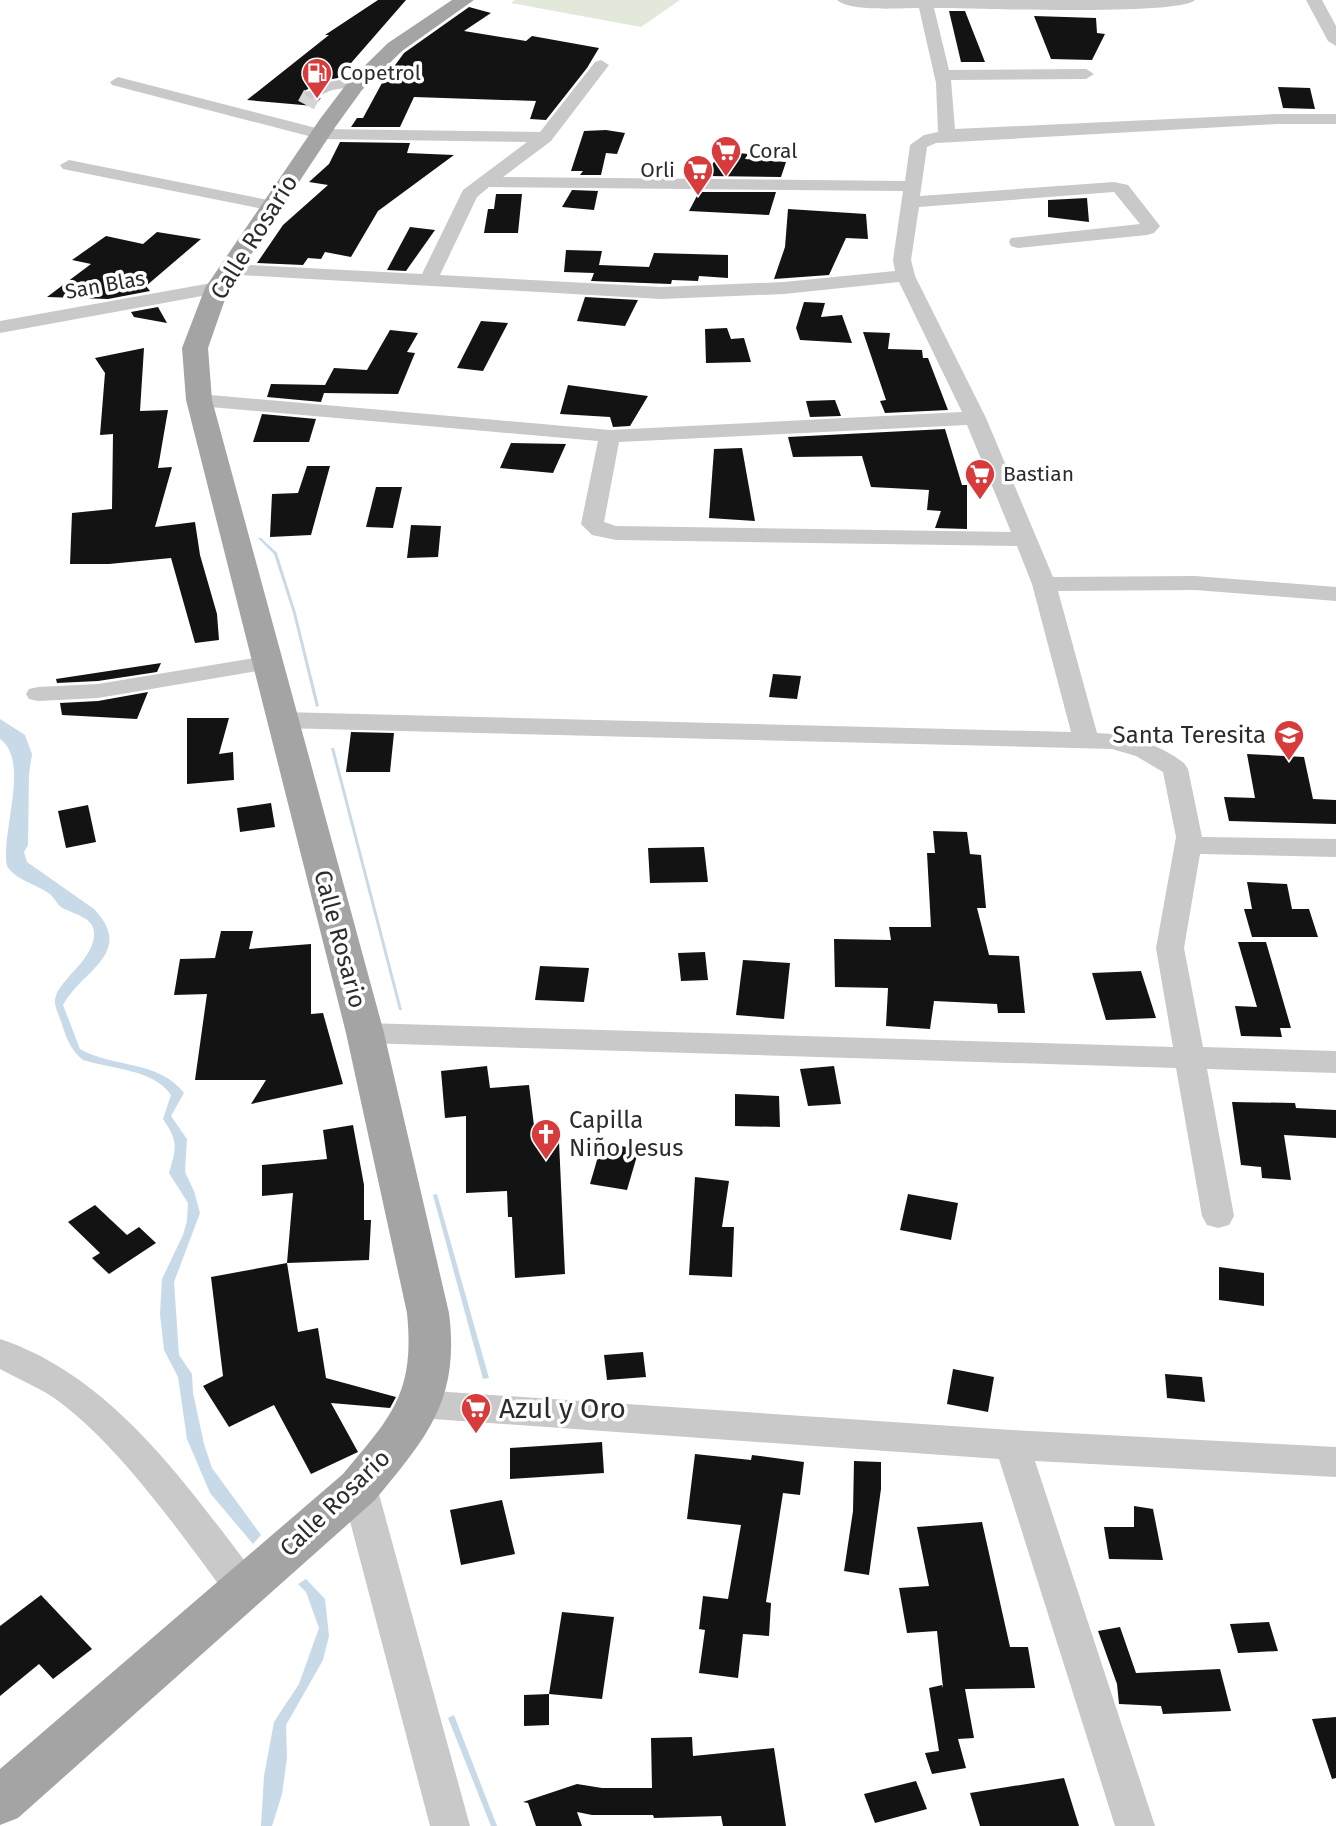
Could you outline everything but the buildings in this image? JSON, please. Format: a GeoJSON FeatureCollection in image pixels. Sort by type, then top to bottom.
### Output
{"type":"FeatureCollection","features":[{"type":"Feature","properties":{"kind":"main road","name":"Calle Rosario"},"geometry":{"type":"LineString","coordinates":[[0,1801],[359,1487],[403,1434],[419,1404],[427,1381],[432,1348],[428,1313],[365,1033],[199,400],[195,348],[224,279],[273,206],[315,112],[358,82],[395,47],[465,0]]}},
{"type":"Feature","properties":{"kind":"street"},"geometry":{"type":"LineString","coordinates":[[845,0],[1146,4],[1187,0]]}},
{"type":"Feature","properties":{"kind":"street"},"geometry":{"type":"LineString","coordinates":[[1314,0],[1336,41]]}},
{"type":"Feature","properties":{"kind":"street"},"geometry":{"type":"LineString","coordinates":[[925,2],[942,75],[947,135]]}},
{"type":"Feature","properties":{"kind":"street"},"geometry":{"type":"LineString","coordinates":[[428,281],[469,194],[545,137],[601,65]]}},
{"type":"Feature","properties":{"kind":"street"},"geometry":{"type":"LineString","coordinates":[[942,75],[1086,74]]}},
{"type":"Feature","properties":{"kind":"street"},"geometry":{"type":"LineString","coordinates":[[118,82],[315,112],[545,137]]}},
{"type":"Feature","properties":{"kind":"street"},"geometry":{"type":"LineString","coordinates":[[1086,740],[1044,584],[975,418],[905,276],[902,260],[919,145],[947,135],[1277,119],[1336,119]]}},
{"type":"Feature","properties":{"kind":"street"},"geometry":{"type":"LineString","coordinates":[[69,165],[273,206]]}},
{"type":"Feature","properties":{"kind":"street"},"geometry":{"type":"LineString","coordinates":[[484,182],[911,194],[1114,187],[1122,189],[1151,226],[1147,229],[1018,242]]}},
{"type":"Feature","properties":{"kind":"street","name":"San Blas"},"geometry":{"type":"LineString","coordinates":[[0,327],[224,279],[428,281],[662,293],[784,288],[905,276]]}},
{"type":"Feature","properties":{"kind":"street"},"geometry":{"type":"LineString","coordinates":[[199,400],[610,436],[975,418]]}},
{"type":"Feature","properties":{"kind":"street"},"geometry":{"type":"LineString","coordinates":[[610,436],[592,524],[600,530],[616,533],[1026,539]]}},
{"type":"Feature","properties":{"kind":"street"},"geometry":{"type":"LineString","coordinates":[[1044,584],[1195,583],[1336,594]]}},
{"type":"Feature","properties":{"kind":"street"},"geometry":{"type":"LineString","coordinates":[[38,694],[98,691],[267,663]]}},
{"type":"Feature","properties":{"kind":"street"},"geometry":{"type":"LineString","coordinates":[[282,720],[1086,740],[1139,746],[1175,769],[1189,837],[1170,948],[1218,1216]]}},
{"type":"Feature","properties":{"kind":"street"},"geometry":{"type":"LineString","coordinates":[[1188,845],[1336,848]]}},
{"type":"Feature","properties":{"kind":"street"},"geometry":{"type":"LineString","coordinates":[[365,1033],[1336,1062]]}},
{"type":"Feature","properties":{"kind":"street"},"geometry":{"type":"LineString","coordinates":[[0,1353],[71,1391],[90,1408],[135,1453],[205,1536],[244,1589]]}},
{"type":"Feature","properties":{"kind":"street"},"geometry":{"type":"LineString","coordinates":[[419,1404],[1012,1445],[1336,1462]]}},
{"type":"Feature","properties":{"kind":"street"},"geometry":{"type":"LineString","coordinates":[[1012,1445],[1135,1826]]}},
{"type":"Feature","properties":{"kind":"street"},"geometry":{"type":"LineString","coordinates":[[359,1487],[450,1826]]}},
{"type":"Feature","properties":{"kind":"shaded area"},"geometry":{"type":"Polygon","coordinates":[[[515,0],[680,0],[641,27],[511,3],[515,0]]]}},
{"type":"Feature","properties":{"kind":"water"},"geometry":{"type":"Polygon","coordinates":[[[258,538],[277,553],[296,613],[319,706],[316,707],[293,613],[274,554],[258,538]]]}},
{"type":"Feature","properties":{"kind":"water"},"geometry":{"type":"Polygon","coordinates":[[[0,719],[25,735],[32,754],[29,774],[28,845],[24,852],[27,862],[94,909],[105,924],[109,938],[101,961],[63,1005],[80,1049],[162,1075],[174,1082],[184,1093],[171,1116],[187,1139],[185,1172],[200,1213],[174,1282],[179,1355],[192,1374],[193,1393],[212,1468],[261,1535],[253,1544],[210,1493],[187,1439],[178,1377],[164,1350],[160,1314],[162,1279],[183,1235],[188,1203],[169,1173],[175,1145],[163,1119],[171,1095],[163,1086],[143,1075],[83,1060],[67,1039],[55,1003],[56,995],[87,955],[92,946],[94,930],[83,917],[61,907],[51,895],[21,879],[7,866],[7,836],[14,780],[9,749],[0,739],[0,719]]]}},
{"type":"Feature","properties":{"kind":"water"},"geometry":{"type":"Polygon","coordinates":[[[331,748],[334,748],[402,1010],[399,1010],[331,748]]]}},
{"type":"Feature","properties":{"kind":"water"},"geometry":{"type":"Polygon","coordinates":[[[437,1194],[489,1378],[483,1379],[433,1195],[437,1194]]]}},
{"type":"Feature","properties":{"kind":"water"},"geometry":{"type":"Polygon","coordinates":[[[306,1579],[325,1599],[329,1636],[323,1660],[286,1725],[287,1758],[282,1794],[272,1826],[261,1826],[264,1776],[274,1722],[299,1684],[319,1628],[306,1592],[298,1584],[306,1579]]]}},
{"type":"Feature","properties":{"kind":"water"},"geometry":{"type":"Polygon","coordinates":[[[454,1715],[497,1826],[491,1826],[448,1718],[454,1715]]]}},
{"type":"Feature","properties":{"kind":"tunnel"},"geometry":{"type":"LineString","coordinates":[[306,105],[312,94]]}},
{"type":"Feature","properties":{"kind":"place","name":"Copetrol"},"geometry":{"type":"Point","coordinates":[317,100]}},
{"type":"Feature","properties":{"kind":"place","name":"Coral"},"geometry":{"type":"Point","coordinates":[726,178]}},
{"type":"Feature","properties":{"kind":"place","name":"Orli"},"geometry":{"type":"Point","coordinates":[698,197]}},
{"type":"Feature","properties":{"kind":"place","name":"Bastian"},"geometry":{"type":"Point","coordinates":[980,501]}},
{"type":"Feature","properties":{"kind":"place","name":"Santa Teresita"},"geometry":{"type":"Point","coordinates":[1289,762]}},
{"type":"Feature","properties":{"kind":"place","name":"Capilla Niño Jesus"},"geometry":{"type":"Point","coordinates":[546,1161]}},
{"type":"Feature","properties":{"kind":"place","name":"Azul y Oro"},"geometry":{"type":"Point","coordinates":[476,1435]}}]}
